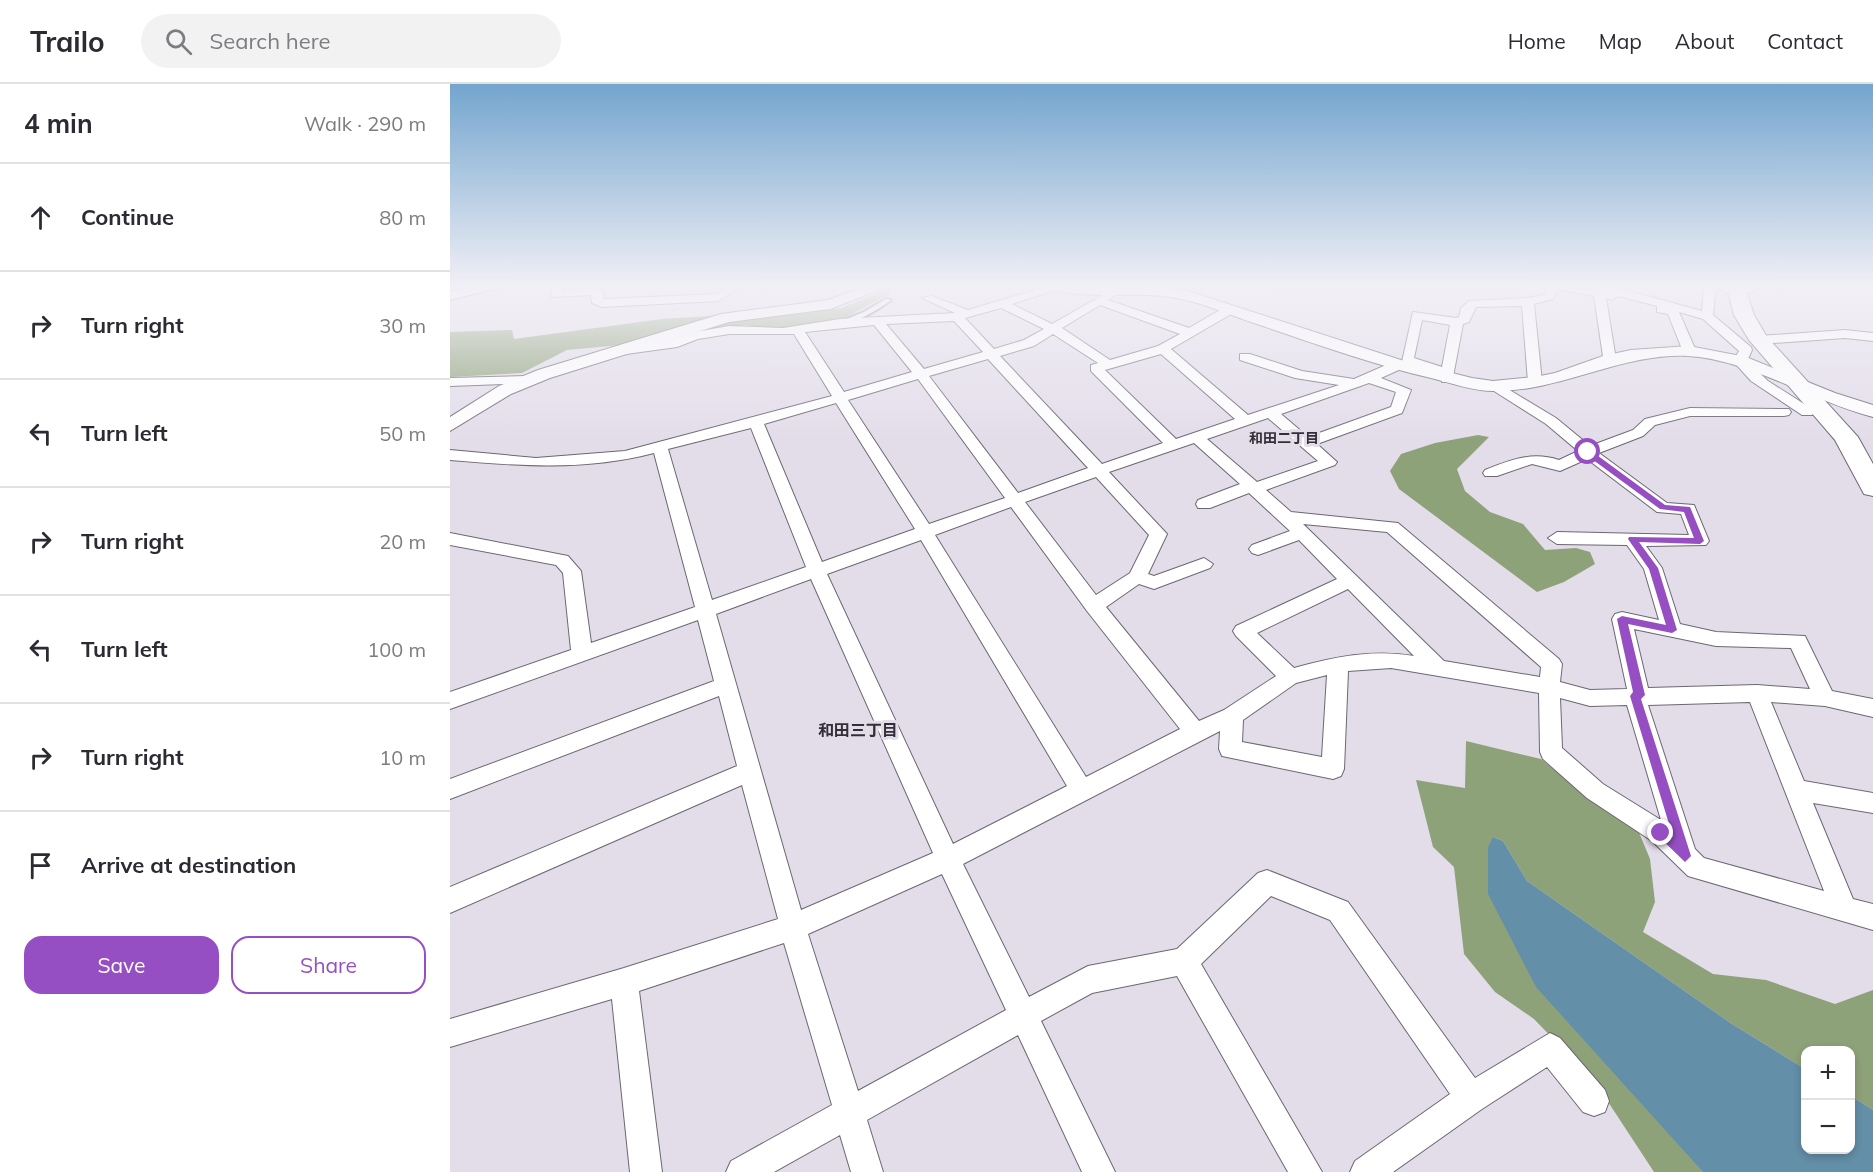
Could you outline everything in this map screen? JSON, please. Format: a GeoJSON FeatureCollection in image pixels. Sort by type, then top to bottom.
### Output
{"type":"FeatureCollection","features":[{"type":"Feature","properties":{"kind":"main road"},"geometry":{"type":"LineString","coordinates":[[1766,339],[1799,385],[1822,407],[1846,437],[1873,488]]}},
{"type":"Feature","properties":{"kind":"main road"},"geometry":{"type":"LineString","coordinates":[[1766,339],[1828,397],[1873,449]]}},
{"type":"Feature","properties":{"kind":"street"},"geometry":{"type":"LineString","coordinates":[[450,425],[505,390],[527,380],[661,338]]}},
{"type":"Feature","properties":{"kind":"street"},"geometry":{"type":"LineString","coordinates":[[619,351],[677,343],[694,338]]}},
{"type":"Feature","properties":{"kind":"street"},"geometry":{"type":"LineString","coordinates":[[802,338],[925,532],[1082,790]]}},
{"type":"Feature","properties":{"kind":"street"},"geometry":{"type":"LineString","coordinates":[[891,338],[1016,499],[1094,606],[1195,732]]}},
{"type":"Feature","properties":{"kind":"street"},"geometry":{"type":"LineString","coordinates":[[978,338],[990,355],[1158,534],[1137,577],[1094,606]]}},
{"type":"Feature","properties":{"kind":"street"},"geometry":{"type":"LineString","coordinates":[[450,455],[536,463],[625,456],[756,422],[920,373],[990,355],[1038,338]]}},
{"type":"Feature","properties":{"kind":"street"},"geometry":{"type":"LineString","coordinates":[[1067,338],[1109,365]]}},
{"type":"Feature","properties":{"kind":"street"},"geometry":{"type":"LineString","coordinates":[[1173,445],[1096,368],[1163,349],[1182,338]]}},
{"type":"Feature","properties":{"kind":"street"},"geometry":{"type":"LineString","coordinates":[[1315,338],[1398,365],[1493,386],[1551,421],[1663,508],[1688,509],[1700,541],[1557,538]]}},
{"type":"Feature","properties":{"kind":"street"},"geometry":{"type":"LineString","coordinates":[[1412,338],[1407,360],[1447,376]]}},
{"type":"Feature","properties":{"kind":"street"},"geometry":{"type":"LineString","coordinates":[[1447,376],[1455,338]]}},
{"type":"Feature","properties":{"kind":"street"},"geometry":{"type":"LineString","coordinates":[[1531,338],[1535,381]]}},
{"type":"Feature","properties":{"kind":"street"},"geometry":{"type":"LineString","coordinates":[[1606,338],[1609,360]]}},
{"type":"Feature","properties":{"kind":"street"},"geometry":{"type":"LineString","coordinates":[[1684,338],[1689,351]]}},
{"type":"Feature","properties":{"kind":"street"},"geometry":{"type":"LineString","coordinates":[[1732,338],[1746,350],[1740,361]]}},
{"type":"Feature","properties":{"kind":"street"},"geometry":{"type":"LineString","coordinates":[[1766,339],[1785,338]]}},
{"type":"Feature","properties":{"kind":"street"},"geometry":{"type":"LineString","coordinates":[[1163,349],[1245,420]]}},
{"type":"Feature","properties":{"kind":"street"},"geometry":{"type":"LineString","coordinates":[[1493,386],[1559,378],[1609,360],[1631,355],[1689,351],[1740,361],[1828,397],[1873,411]]}},
{"type":"Feature","properties":{"kind":"street"},"geometry":{"type":"LineString","coordinates":[[1245,357],[1300,375],[1362,381],[1404,390],[1397,410],[1305,443]]}},
{"type":"Feature","properties":{"kind":"street"},"geometry":{"type":"LineString","coordinates":[[1740,361],[1752,378],[1765,388],[1788,397],[1807,412]]}},
{"type":"Feature","properties":{"kind":"street"},"geometry":{"type":"LineString","coordinates":[[450,701],[818,572],[1016,499],[1362,381],[1398,365]]}},
{"type":"Feature","properties":{"kind":"street"},"geometry":{"type":"LineString","coordinates":[[450,382],[527,380]]}},
{"type":"Feature","properties":{"kind":"street"},"geometry":{"type":"LineString","coordinates":[[1204,504],[1329,462],[1270,412]]}},
{"type":"Feature","properties":{"kind":"street"},"geometry":{"type":"LineString","coordinates":[[1491,473],[1528,460],[1542,458],[1560,466],[1588,452],[1638,433],[1650,422],[1690,412],[1784,412]]}},
{"type":"Feature","properties":{"kind":"street"},"geometry":{"type":"LineString","coordinates":[[756,422],[833,611],[948,859],[1100,1172]]}},
{"type":"Feature","properties":{"kind":"street"},"geometry":{"type":"LineString","coordinates":[[1196,437],[1303,533],[1436,666]]}},
{"type":"Feature","properties":{"kind":"street"},"geometry":{"type":"LineString","coordinates":[[660,447],[794,927],[848,1115],[867,1172]]}},
{"type":"Feature","properties":{"kind":"street"},"geometry":{"type":"LineString","coordinates":[[1286,517],[1392,527],[1552,664],[1549,687],[1551,752],[1595,791],[1661,833],[1697,868],[1873,917]]}},
{"type":"Feature","properties":{"kind":"street"},"geometry":{"type":"LineString","coordinates":[[1258,549],[1303,533]]}},
{"type":"Feature","properties":{"kind":"street"},"geometry":{"type":"LineString","coordinates":[[450,539],[562,560],[572,570],[582,655]]}},
{"type":"Feature","properties":{"kind":"street"},"geometry":{"type":"LineString","coordinates":[[1632,539],[1653,568],[1672,630]]}},
{"type":"Feature","properties":{"kind":"street"},"geometry":{"type":"LineString","coordinates":[[1137,577],[1154,583],[1204,564]]}},
{"type":"Feature","properties":{"kind":"street"},"geometry":{"type":"LineString","coordinates":[[1290,677],[1243,630],[1351,580]]}},
{"type":"Feature","properties":{"kind":"street"},"geometry":{"type":"LineString","coordinates":[[1685,856],[1637,695],[1622,619],[1716,639],[1798,641],[1825,698]]}},
{"type":"Feature","properties":{"kind":"street"},"geometry":{"type":"LineString","coordinates":[[450,1033],[624,982],[794,927],[948,859],[1195,732],[1232,716],[1290,677],[1338,664],[1391,660],[1436,666],[1549,687],[1590,698],[1756,693],[1825,698],[1873,708]]}},
{"type":"Feature","properties":{"kind":"street"},"geometry":{"type":"LineString","coordinates":[[1232,716],[1230,749],[1333,769],[1338,664]]}},
{"type":"Feature","properties":{"kind":"street"},"geometry":{"type":"LineString","coordinates":[[450,789],[726,685]]}},
{"type":"Feature","properties":{"kind":"street"},"geometry":{"type":"LineString","coordinates":[[1756,693],[1844,909]]}},
{"type":"Feature","properties":{"kind":"street"},"geometry":{"type":"LineString","coordinates":[[450,900],[750,771]]}},
{"type":"Feature","properties":{"kind":"street"},"geometry":{"type":"LineString","coordinates":[[1796,790],[1873,803]]}},
{"type":"Feature","properties":{"kind":"street"},"geometry":{"type":"LineString","coordinates":[[742,1172],[1088,980],[1184,961],[1267,882],[1339,911],[1471,1098]]}},
{"type":"Feature","properties":{"kind":"street"},"geometry":{"type":"LineString","coordinates":[[1184,961],[1306,1172]]}},
{"type":"Feature","properties":{"kind":"street"},"geometry":{"type":"LineString","coordinates":[[624,982],[646,1172]]}},
{"type":"Feature","properties":{"kind":"street"},"geometry":{"type":"LineString","coordinates":[[1366,1172],[1471,1098],[1550,1048],[1594,1101]]}},
{"type":"Feature","properties":{"kind":"lane"},"geometry":{"type":"LineString","coordinates":[[1784,412],[1807,412]]}},
{"type":"Feature","properties":{"kind":"green space"},"geometry":{"type":"Polygon","coordinates":[[[450,338],[686,338],[567,350],[522,373],[450,377],[450,338]]]}},
{"type":"Feature","properties":{"kind":"green space"},"geometry":{"type":"Polygon","coordinates":[[[1478,435],[1489,437],[1457,469],[1465,491],[1490,512],[1523,524],[1545,550],[1576,548],[1590,552],[1595,564],[1564,582],[1537,592],[1399,489],[1390,471],[1401,454],[1435,443],[1478,435]]]}},
{"type":"Feature","properties":{"kind":"green space"},"geometry":{"type":"Polygon","coordinates":[[[1466,741],[1541,759],[1592,801],[1638,830],[1650,859],[1655,902],[1643,932],[1713,974],[1766,980],[1835,1004],[1873,990],[1873,1110],[1855,1099],[1855,1046],[1801,1046],[1801,1067],[1732,1024],[1527,881],[1503,841],[1493,837],[1690,1156],[1703,1172],[1654,1172],[1595,1082],[1534,1019],[1495,992],[1464,954],[1454,867],[1433,847],[1416,780],[1465,788],[1466,741]]]}},
{"type":"Feature","properties":{"kind":"water"},"geometry":{"type":"Polygon","coordinates":[[[1493,837],[1503,841],[1527,881],[1732,1024],[1801,1067],[1801,1154],[1855,1154],[1855,1099],[1873,1110],[1873,1172],[1703,1172],[1536,987],[1488,894],[1488,847],[1493,837]]]}},
{"type":"Feature","properties":{"kind":"district","name":"和田二丁目"},"geometry":{"type":"Point","coordinates":[1284,438]}},
{"type":"Feature","properties":{"kind":"district","name":"和田三丁目"},"geometry":{"type":"Point","coordinates":[858,730]}},
{"type":"Feature","properties":{"kind":"route"},"geometry":{"type":"LineString","coordinates":[[1588,452],[1663,508],[1688,509],[1700,541],[1632,539],[1653,568],[1672,630],[1622,619],[1640,695],[1635,696],[1685,856],[1661,833]]}}]}
